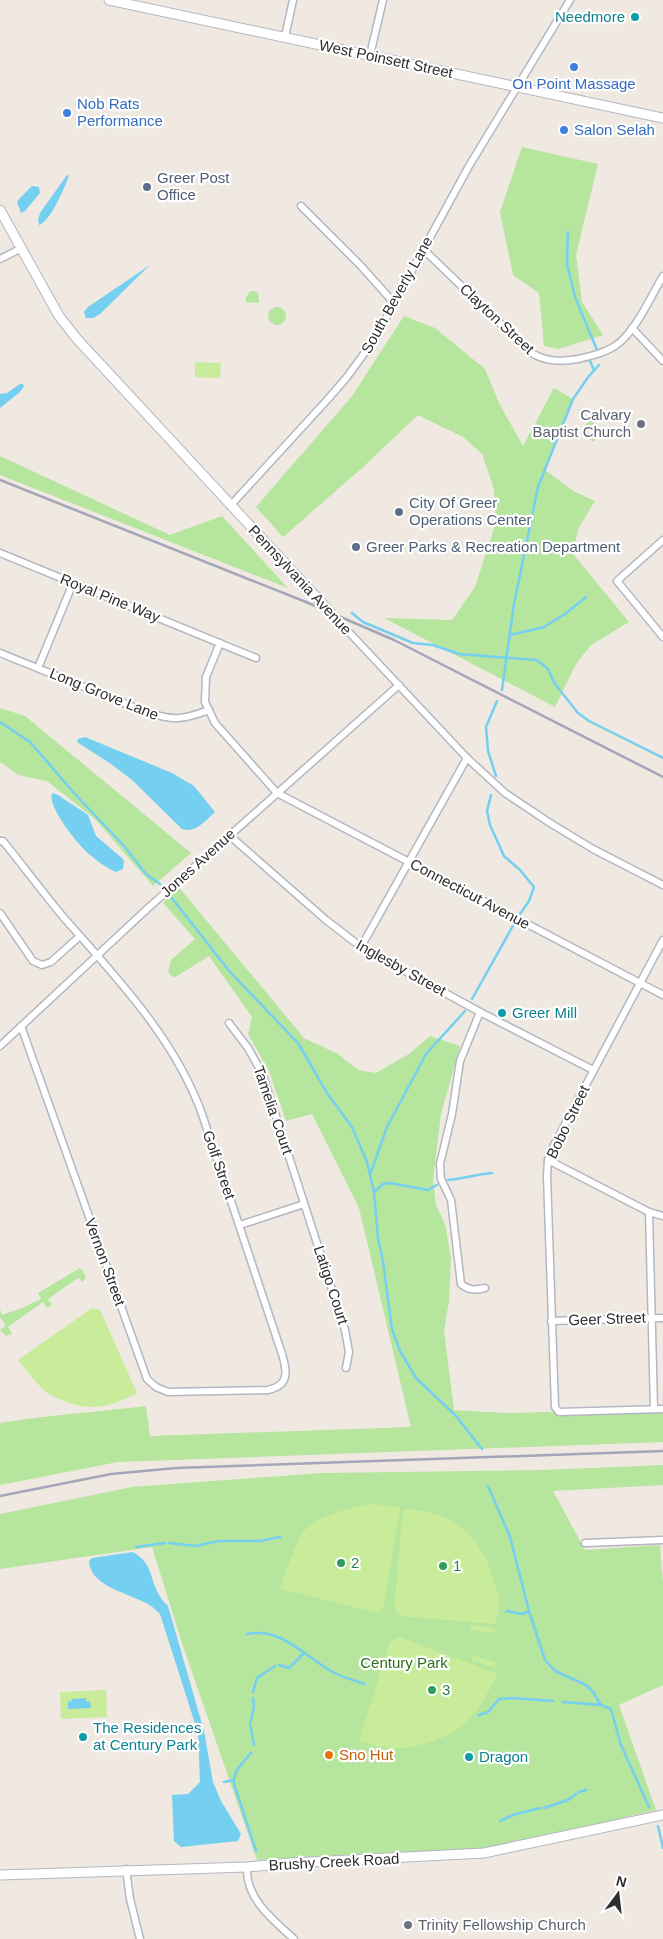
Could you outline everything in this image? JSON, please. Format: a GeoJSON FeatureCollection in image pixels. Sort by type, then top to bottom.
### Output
{"type":"FeatureCollection","features":[{"type":"Feature","properties":{"kind":"street","name":"West Poinsett Street"},"geometry":{"type":"LineString","coordinates":[[109,0],[663,118]]}},
{"type":"Feature","properties":{"kind":"street"},"geometry":{"type":"LineString","coordinates":[[285,37],[293,0]]}},
{"type":"Feature","properties":{"kind":"street"},"geometry":{"type":"LineString","coordinates":[[370,55],[383,0]]}},
{"type":"Feature","properties":{"kind":"street","name":"South Beverly Lane"},"geometry":{"type":"LineString","coordinates":[[230,506],[347,377],[374,340],[469,166],[570,0]]}},
{"type":"Feature","properties":{"kind":"street"},"geometry":{"type":"LineString","coordinates":[[301,206],[354,259],[394,304]]}},
{"type":"Feature","properties":{"kind":"street","name":"Pennsylvania Avenue"},"geometry":{"type":"LineString","coordinates":[[0,210],[59,316],[78,339],[230,506],[466,758],[505,793],[550,823],[593,849],[663,885]]}},
{"type":"Feature","properties":{"kind":"street"},"geometry":{"type":"LineString","coordinates":[[0,260],[20,249]]}},
{"type":"Feature","properties":{"kind":"street","name":"Clayton Street"},"geometry":{"type":"LineString","coordinates":[[423,249],[530,352],[538,357],[553,361],[568,361],[598,354],[616,346],[632,328],[663,276]]}},
{"type":"Feature","properties":{"kind":"street"},"geometry":{"type":"LineString","coordinates":[[632,328],[663,361]]}},
{"type":"Feature","properties":{"kind":"street"},"geometry":{"type":"LineString","coordinates":[[663,540],[617,581],[663,637]]}},
{"type":"Feature","properties":{"kind":"street","name":"Royal Pine Way"},"geometry":{"type":"LineString","coordinates":[[0,554],[256,658]]}},
{"type":"Feature","properties":{"kind":"street"},"geometry":{"type":"LineString","coordinates":[[38,668],[73,583]]}},
{"type":"Feature","properties":{"kind":"street"},"geometry":{"type":"LineString","coordinates":[[220,643],[206,677],[205,702],[215,723],[277,793]]}},
{"type":"Feature","properties":{"kind":"street","name":"Long Grove Lane"},"geometry":{"type":"LineString","coordinates":[[0,653],[167,719],[185,719],[209,710]]}},
{"type":"Feature","properties":{"kind":"street","name":"Jones Avenue"},"geometry":{"type":"LineString","coordinates":[[0,1046],[97,955],[398,685]]}},
{"type":"Feature","properties":{"kind":"street"},"geometry":{"type":"LineString","coordinates":[[361,947],[466,758]]}},
{"type":"Feature","properties":{"kind":"street","name":"Connecticut Avenue"},"geometry":{"type":"LineString","coordinates":[[277,793],[663,995]]}},
{"type":"Feature","properties":{"kind":"street","name":"Inglesby Street"},"geometry":{"type":"LineString","coordinates":[[229,836],[326,920],[361,947],[480,1012],[593,1070]]}},
{"type":"Feature","properties":{"kind":"street","name":"Golf Street"},"geometry":{"type":"LineString","coordinates":[[0,841],[3,841],[80,936],[108,966],[158,1032],[189,1080],[272,1317],[286,1368],[285,1378],[281,1384],[268,1390]]}},
{"type":"Feature","properties":{"kind":"street"},"geometry":{"type":"LineString","coordinates":[[0,912],[33,960],[42,965],[51,962],[80,936]]}},
{"type":"Feature","properties":{"kind":"street","name":"Bobo Street"},"geometry":{"type":"LineString","coordinates":[[654,1409],[560,1412],[555,1407],[551,1321],[548,1160],[593,1070],[663,940]]}},
{"type":"Feature","properties":{"kind":"street"},"geometry":{"type":"LineString","coordinates":[[480,1012],[460,1061],[452,1114],[440,1164],[441,1179],[451,1200],[461,1284],[467,1289],[485,1288]]}},
{"type":"Feature","properties":{"kind":"street","name":"Tamelia Court"},"geometry":{"type":"LineString","coordinates":[[229,1023],[248,1048],[262,1073],[304,1204]]}},
{"type":"Feature","properties":{"kind":"street","name":"Vernon Street"},"geometry":{"type":"LineString","coordinates":[[21,1026],[147,1379],[156,1388],[168,1392],[268,1390]]}},
{"type":"Feature","properties":{"kind":"street"},"geometry":{"type":"LineString","coordinates":[[548,1160],[649,1212],[663,1216]]}},
{"type":"Feature","properties":{"kind":"street"},"geometry":{"type":"LineString","coordinates":[[240,1225],[304,1204]]}},
{"type":"Feature","properties":{"kind":"street","name":"Latigo Court"},"geometry":{"type":"LineString","coordinates":[[304,1204],[345,1330],[349,1352],[346,1368]]}},
{"type":"Feature","properties":{"kind":"street"},"geometry":{"type":"LineString","coordinates":[[649,1212],[650,1318],[654,1409],[663,1409]]}},
{"type":"Feature","properties":{"kind":"street","name":"Geer Street"},"geometry":{"type":"LineString","coordinates":[[551,1321],[663,1318]]}},
{"type":"Feature","properties":{"kind":"street"},"geometry":{"type":"LineString","coordinates":[[585,1543],[663,1540]]}},
{"type":"Feature","properties":{"kind":"street","name":"Brushy Creek Road"},"geometry":{"type":"LineString","coordinates":[[0,1874],[247,1867],[484,1853],[663,1815]]}},
{"type":"Feature","properties":{"kind":"street"},"geometry":{"type":"LineString","coordinates":[[247,1867],[247,1877],[256,1899],[264,1910],[294,1939]]}},
{"type":"Feature","properties":{"kind":"street"},"geometry":{"type":"LineString","coordinates":[[126,1869],[130,1899],[140,1939]]}},
{"type":"Feature","properties":{"kind":"green space"},"geometry":{"type":"Polygon","coordinates":[[[522,147],[598,164],[576,255],[582,302],[603,335],[559,349],[544,346],[539,293],[513,275],[500,212],[522,147]]]}},
{"type":"Feature","properties":{"kind":"green space"},"geometry":{"type":"Polygon","coordinates":[[[251,291],[258,293],[259,303],[246,302],[246,297],[251,291]]]}},
{"type":"Feature","properties":{"kind":"green space"},"geometry":{"type":"Polygon","coordinates":[[[277,307],[283,310],[286,316],[283,322],[277,325],[271,322],[268,316],[271,310],[277,307]]]}},
{"type":"Feature","properties":{"kind":"green space"},"geometry":{"type":"Polygon","coordinates":[[[404,316],[435,328],[485,369],[500,405],[523,446],[554,388],[573,399],[545,470],[575,492],[595,501],[578,529],[573,554],[629,622],[591,645],[576,664],[555,707],[384,618],[452,620],[475,587],[496,522],[494,489],[482,454],[463,437],[418,415],[362,468],[283,537],[256,507],[352,396],[404,316]]]}},
{"type":"Feature","properties":{"kind":"green space"},"geometry":{"type":"Polygon","coordinates":[[[195,362],[221,363],[220,378],[195,377],[195,362]]]}},
{"type":"Feature","properties":{"kind":"green space"},"geometry":{"type":"Polygon","coordinates":[[[591,420],[603,433],[593,442],[587,436],[591,432],[585,425],[591,420]]]}},
{"type":"Feature","properties":{"kind":"green space"},"geometry":{"type":"Polygon","coordinates":[[[0,456],[170,535],[222,516],[288,588],[0,475],[0,456]]]}},
{"type":"Feature","properties":{"kind":"green space"},"geometry":{"type":"Polygon","coordinates":[[[0,708],[25,716],[191,853],[153,886],[95,819],[47,781],[18,775],[0,763],[0,708]]]}},
{"type":"Feature","properties":{"kind":"green space"},"geometry":{"type":"Polygon","coordinates":[[[177,885],[304,1038],[338,1054],[358,1070],[376,1073],[409,1054],[430,1036],[460,1046],[441,1114],[433,1180],[436,1205],[445,1224],[451,1258],[449,1301],[444,1331],[454,1410],[505,1413],[663,1409],[663,1442],[118,1462],[0,1485],[0,1423],[18,1420],[146,1406],[150,1436],[411,1427],[359,1208],[312,1114],[286,1121],[269,1071],[248,1034],[252,1017],[209,956],[174,978],[168,972],[171,960],[195,939],[163,903],[177,885]]]}},
{"type":"Feature","properties":{"kind":"green space"},"geometry":{"type":"Polygon","coordinates":[[[80,1268],[86,1276],[83,1282],[78,1278],[48,1299],[52,1305],[47,1308],[43,1302],[8,1327],[12,1334],[6,1336],[0,1330],[6,1325],[0,1317],[0,1309],[2,1315],[41,1299],[38,1293],[80,1268]]]}},
{"type":"Feature","properties":{"kind":"green space"},"geometry":{"type":"Polygon","coordinates":[[[92,1308],[100,1310],[137,1393],[110,1405],[93,1407],[74,1404],[51,1395],[18,1360],[92,1308]]]}},
{"type":"Feature","properties":{"kind":"green space","name":"Century Park"},"geometry":{"type":"Polygon","coordinates":[[[663,1465],[663,1485],[553,1491],[585,1550],[660,1545],[663,1583],[663,1685],[619,1705],[656,1810],[497,1848],[442,1853],[257,1860],[182,1643],[152,1547],[0,1569],[0,1514],[132,1487],[322,1473],[542,1470],[663,1465]]]}},
{"type":"Feature","properties":{"kind":"green space","name":"2"},"geometry":{"type":"Polygon","coordinates":[[[371,1504],[400,1507],[384,1607],[378,1613],[280,1589],[297,1543],[304,1531],[317,1521],[335,1513],[371,1504]]]}},
{"type":"Feature","properties":{"kind":"green space","name":"1"},"geometry":{"type":"Polygon","coordinates":[[[409,1509],[435,1514],[453,1522],[463,1528],[478,1545],[484,1554],[499,1598],[499,1610],[495,1624],[400,1616],[394,1608],[403,1510],[409,1509]]]}},
{"type":"Feature","properties":{"kind":"green space"},"geometry":{"type":"Polygon","coordinates":[[[471,1625],[495,1628],[495,1633],[471,1630],[471,1625]]]}},
{"type":"Feature","properties":{"kind":"green space","name":"3"},"geometry":{"type":"Polygon","coordinates":[[[399,1637],[498,1674],[476,1712],[460,1728],[426,1743],[409,1747],[380,1747],[359,1741],[390,1642],[399,1637]]]}},
{"type":"Feature","properties":{"kind":"green space"},"geometry":{"type":"Polygon","coordinates":[[[473,1655],[496,1663],[494,1668],[472,1660],[473,1655]]]}},
{"type":"Feature","properties":{"kind":"green space"},"geometry":{"type":"Polygon","coordinates":[[[106,1690],[107,1717],[61,1719],[60,1692],[106,1690]]]}},
{"type":"Feature","properties":{"kind":"water"},"geometry":{"type":"Polygon","coordinates":[[[67,175],[69,176],[57,204],[44,222],[39,225],[40,213],[67,175]]]}},
{"type":"Feature","properties":{"kind":"water"},"geometry":{"type":"Polygon","coordinates":[[[32,186],[39,187],[40,193],[25,211],[21,213],[17,202],[32,186]]]}},
{"type":"Feature","properties":{"kind":"water"},"geometry":{"type":"Polygon","coordinates":[[[150,265],[100,314],[93,318],[86,318],[84,312],[88,307],[150,265]]]}},
{"type":"Feature","properties":{"kind":"water"},"geometry":{"type":"Polygon","coordinates":[[[20,384],[24,386],[20,392],[0,408],[0,394],[7,393],[20,384]]]}},
{"type":"Feature","properties":{"kind":"water"},"geometry":{"type":"Polygon","coordinates":[[[85,737],[172,773],[194,786],[215,812],[196,828],[191,830],[182,829],[132,780],[77,742],[78,739],[85,737]]]}},
{"type":"Feature","properties":{"kind":"water"},"geometry":{"type":"Polygon","coordinates":[[[52,793],[88,815],[96,836],[124,861],[123,869],[116,872],[93,858],[85,850],[59,816],[54,807],[52,793]]]}},
{"type":"Feature","properties":{"kind":"water"},"geometry":{"type":"Polygon","coordinates":[[[133,1552],[144,1561],[159,1595],[168,1606],[204,1731],[213,1782],[221,1801],[241,1834],[238,1841],[181,1847],[174,1841],[172,1795],[188,1794],[200,1782],[198,1733],[160,1614],[143,1602],[105,1584],[91,1570],[89,1561],[92,1558],[133,1552]]]}},
{"type":"Feature","properties":{"kind":"water"},"geometry":{"type":"Polygon","coordinates":[[[86,1698],[86,1701],[90,1701],[91,1708],[68,1709],[68,1702],[72,1701],[72,1699],[86,1698]]]}},
{"type":"Feature","properties":{"kind":"waterway"},"geometry":{"type":"LineString","coordinates":[[568,232],[567,264],[575,297],[597,350]]}},
{"type":"Feature","properties":{"kind":"waterway"},"geometry":{"type":"LineString","coordinates":[[590,361],[594,370]]}},
{"type":"Feature","properties":{"kind":"waterway"},"geometry":{"type":"LineString","coordinates":[[502,690],[514,604],[538,487],[573,399],[599,365]]}},
{"type":"Feature","properties":{"kind":"waterway"},"geometry":{"type":"LineString","coordinates":[[510,635],[544,627],[565,614],[586,597]]}},
{"type":"Feature","properties":{"kind":"waterway"},"geometry":{"type":"LineString","coordinates":[[352,613],[363,622],[413,643],[433,645],[459,654],[537,660],[548,669],[555,684],[578,713],[589,721],[663,758]]}},
{"type":"Feature","properties":{"kind":"waterway"},"geometry":{"type":"LineString","coordinates":[[496,776],[488,751],[486,727],[497,701]]}},
{"type":"Feature","properties":{"kind":"waterway"},"geometry":{"type":"LineString","coordinates":[[0,722],[30,742],[124,846],[146,874],[160,884]]}},
{"type":"Feature","properties":{"kind":"waterway"},"geometry":{"type":"LineString","coordinates":[[491,795],[487,811],[490,825],[504,856],[520,870],[534,887],[529,901],[520,914]]}},
{"type":"Feature","properties":{"kind":"waterway"},"geometry":{"type":"LineString","coordinates":[[171,897],[230,972],[298,1043],[327,1093],[352,1127],[367,1162],[374,1192],[378,1238],[392,1329],[400,1351],[416,1378],[456,1416],[482,1449]]}},
{"type":"Feature","properties":{"kind":"waterway"},"geometry":{"type":"LineString","coordinates":[[472,999],[514,924]]}},
{"type":"Feature","properties":{"kind":"waterway"},"geometry":{"type":"LineString","coordinates":[[370,1175],[387,1127],[426,1054],[465,1011]]}},
{"type":"Feature","properties":{"kind":"waterway"},"geometry":{"type":"LineString","coordinates":[[448,1180],[492,1173]]}},
{"type":"Feature","properties":{"kind":"waterway"},"geometry":{"type":"LineString","coordinates":[[374,1192],[383,1184],[390,1183],[428,1190],[437,1185]]}},
{"type":"Feature","properties":{"kind":"waterway"},"geometry":{"type":"LineString","coordinates":[[488,1486],[510,1537],[529,1611],[545,1660],[555,1671],[586,1685],[601,1705],[611,1709],[621,1745],[649,1807]]}},
{"type":"Feature","properties":{"kind":"waterway"},"geometry":{"type":"LineString","coordinates":[[169,1543],[196,1546],[219,1541],[260,1541],[280,1537]]}},
{"type":"Feature","properties":{"kind":"waterway"},"geometry":{"type":"LineString","coordinates":[[136,1547],[165,1543]]}},
{"type":"Feature","properties":{"kind":"waterway"},"geometry":{"type":"LineString","coordinates":[[507,1611],[522,1614],[529,1611]]}},
{"type":"Feature","properties":{"kind":"waterway"},"geometry":{"type":"LineString","coordinates":[[247,1634],[259,1633],[281,1638],[335,1673],[364,1684]]}},
{"type":"Feature","properties":{"kind":"waterway"},"geometry":{"type":"LineString","coordinates":[[279,1665],[289,1668],[304,1653]]}},
{"type":"Feature","properties":{"kind":"waterway"},"geometry":{"type":"LineString","coordinates":[[253,1692],[257,1678],[275,1666]]}},
{"type":"Feature","properties":{"kind":"waterway"},"geometry":{"type":"LineString","coordinates":[[253,1698],[254,1707],[250,1724],[254,1745]]}},
{"type":"Feature","properties":{"kind":"waterway"},"geometry":{"type":"LineString","coordinates":[[479,1715],[488,1712],[499,1699],[553,1701]]}},
{"type":"Feature","properties":{"kind":"waterway"},"geometry":{"type":"LineString","coordinates":[[563,1702],[601,1705]]}},
{"type":"Feature","properties":{"kind":"waterway"},"geometry":{"type":"LineString","coordinates":[[251,1753],[237,1771],[234,1784],[256,1851]]}},
{"type":"Feature","properties":{"kind":"waterway"},"geometry":{"type":"LineString","coordinates":[[224,1782],[234,1780]]}},
{"type":"Feature","properties":{"kind":"waterway"},"geometry":{"type":"LineString","coordinates":[[579,1792],[586,1790]]}},
{"type":"Feature","properties":{"kind":"waterway"},"geometry":{"type":"LineString","coordinates":[[544,1808],[568,1800],[576,1794]]}},
{"type":"Feature","properties":{"kind":"waterway"},"geometry":{"type":"LineString","coordinates":[[500,1821],[513,1815],[540,1808]]}},
{"type":"Feature","properties":{"kind":"waterway"},"geometry":{"type":"LineString","coordinates":[[658,1826],[663,1848]]}},
{"type":"Feature","properties":{"kind":"railway"},"geometry":{"type":"LineString","coordinates":[[0,480],[306,602],[394,640],[663,777]]}},
{"type":"Feature","properties":{"kind":"railway"},"geometry":{"type":"LineString","coordinates":[[0,1496],[111,1474],[176,1468],[663,1451]]}},
{"type":"Feature","properties":{"kind":"place","name":"Needmore"},"geometry":{"type":"Point","coordinates":[635,17]}},
{"type":"Feature","properties":{"kind":"place","name":"On Point Massage"},"geometry":{"type":"Point","coordinates":[574,67]}},
{"type":"Feature","properties":{"kind":"place","name":"Nob Rats Performance"},"geometry":{"type":"Point","coordinates":[67,113]}},
{"type":"Feature","properties":{"kind":"place","name":"Salon Selah"},"geometry":{"type":"Point","coordinates":[564,130]}},
{"type":"Feature","properties":{"kind":"place","name":"Greer Post Office"},"geometry":{"type":"Point","coordinates":[147,187]}},
{"type":"Feature","properties":{"kind":"place","name":"Calvary Baptist Church"},"geometry":{"type":"Point","coordinates":[641,424]}},
{"type":"Feature","properties":{"kind":"place","name":"City Of Greer Operations Center"},"geometry":{"type":"Point","coordinates":[399,512]}},
{"type":"Feature","properties":{"kind":"place","name":"Greer Parks & Recreation Department"},"geometry":{"type":"Point","coordinates":[356,547]}},
{"type":"Feature","properties":{"kind":"place","name":"Greer Mill"},"geometry":{"type":"Point","coordinates":[502,1013]}},
{"type":"Feature","properties":{"kind":"place","name":"2"},"geometry":{"type":"Point","coordinates":[341,1563]}},
{"type":"Feature","properties":{"kind":"place","name":"1"},"geometry":{"type":"Point","coordinates":[443,1566]}},
{"type":"Feature","properties":{"kind":"place","name":"3"},"geometry":{"type":"Point","coordinates":[432,1690]}},
{"type":"Feature","properties":{"kind":"place","name":"The Residences at Century Park"},"geometry":{"type":"Point","coordinates":[83,1737]}},
{"type":"Feature","properties":{"kind":"place","name":"Sno Hut"},"geometry":{"type":"Point","coordinates":[329,1755]}},
{"type":"Feature","properties":{"kind":"place","name":"Dragon"},"geometry":{"type":"Point","coordinates":[469,1757]}},
{"type":"Feature","properties":{"kind":"place","name":"Trinity Fellowship Church"},"geometry":{"type":"Point","coordinates":[408,1925]}}]}
